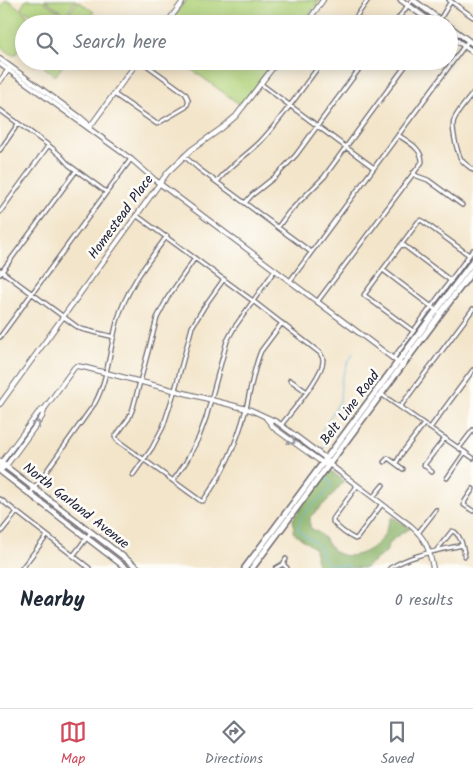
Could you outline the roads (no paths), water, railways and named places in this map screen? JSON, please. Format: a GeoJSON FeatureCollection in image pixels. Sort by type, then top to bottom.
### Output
{"type":"FeatureCollection","features":[{"type":"Feature","properties":{"kind":"main road"},"geometry":{"type":"LineString","coordinates":[[400,0],[425,15]]}},
{"type":"Feature","properties":{"kind":"main road"},"geometry":{"type":"LineString","coordinates":[[412,0],[429,15]]}},
{"type":"Feature","properties":{"kind":"main road"},"geometry":{"type":"LineString","coordinates":[[458,33],[473,44]]}},
{"type":"Feature","properties":{"kind":"main road"},"geometry":{"type":"LineString","coordinates":[[458,42],[473,52]]}},
{"type":"Feature","properties":{"kind":"main road","name":"Belt Line Road"},"geometry":{"type":"LineString","coordinates":[[245,568],[259,554],[380,392],[398,362],[471,271],[473,261]]}},
{"type":"Feature","properties":{"kind":"main road","name":"North Garland Avenue"},"geometry":{"type":"LineString","coordinates":[[0,466],[6,466],[138,568]]}},
{"type":"Feature","properties":{"kind":"main road","name":"North Garland Avenue"},"geometry":{"type":"LineString","coordinates":[[0,466],[29,494],[126,568]]}},
{"type":"Feature","properties":{"kind":"main road"},"geometry":{"type":"LineString","coordinates":[[54,513],[66,517],[69,515]]}},
{"type":"Feature","properties":{"kind":"main road","name":"Belt Line Road"},"geometry":{"type":"LineString","coordinates":[[252,568],[259,554]]}},
{"type":"Feature","properties":{"kind":"main road"},"geometry":{"type":"LineString","coordinates":[[119,563],[124,557]]}},
{"type":"Feature","properties":{"kind":"street"},"geometry":{"type":"LineString","coordinates":[[173,15],[184,0]]}},
{"type":"Feature","properties":{"kind":"street"},"geometry":{"type":"LineString","coordinates":[[312,15],[323,0]]}},
{"type":"Feature","properties":{"kind":"street"},"geometry":{"type":"LineString","coordinates":[[357,15],[368,0]]}},
{"type":"Feature","properties":{"kind":"street"},"geometry":{"type":"LineString","coordinates":[[401,15],[412,0]]}},
{"type":"Feature","properties":{"kind":"street"},"geometry":{"type":"LineString","coordinates":[[441,15],[450,0],[473,17]]}},
{"type":"Feature","properties":{"kind":"street"},"geometry":{"type":"LineString","coordinates":[[458,54],[468,40]]}},
{"type":"Feature","properties":{"kind":"street"},"geometry":{"type":"LineString","coordinates":[[0,59],[85,126],[131,158],[159,183],[398,362],[413,332],[473,250]]}},
{"type":"Feature","properties":{"kind":"street"},"geometry":{"type":"LineString","coordinates":[[0,64],[10,68]]}},
{"type":"Feature","properties":{"kind":"street"},"geometry":{"type":"LineString","coordinates":[[0,81],[10,68]]}},
{"type":"Feature","properties":{"kind":"street"},"geometry":{"type":"LineString","coordinates":[[89,128],[133,70]]}},
{"type":"Feature","properties":{"kind":"street"},"geometry":{"type":"LineString","coordinates":[[114,94],[157,124],[186,107],[189,102],[185,93],[153,70]]}},
{"type":"Feature","properties":{"kind":"street","name":"Homestead Place"},"geometry":{"type":"LineString","coordinates":[[0,404],[170,169],[184,156],[230,122],[271,70]]}},
{"type":"Feature","properties":{"kind":"street"},"geometry":{"type":"LineString","coordinates":[[217,182],[223,174],[260,142],[315,70]]}},
{"type":"Feature","properties":{"kind":"street"},"geometry":{"type":"LineString","coordinates":[[245,203],[284,169],[296,155],[358,70]]}},
{"type":"Feature","properties":{"kind":"street"},"geometry":{"type":"LineString","coordinates":[[278,227],[289,212],[320,181],[402,70]]}},
{"type":"Feature","properties":{"kind":"street"},"geometry":{"type":"LineString","coordinates":[[290,281],[446,70]]}},
{"type":"Feature","properties":{"kind":"street"},"geometry":{"type":"LineString","coordinates":[[261,84],[374,168]]}},
{"type":"Feature","properties":{"kind":"street"},"geometry":{"type":"LineString","coordinates":[[473,93],[454,120],[453,126],[460,158],[473,170]]}},
{"type":"Feature","properties":{"kind":"street"},"geometry":{"type":"LineString","coordinates":[[0,110],[60,155],[76,171],[106,192]]}},
{"type":"Feature","properties":{"kind":"street"},"geometry":{"type":"LineString","coordinates":[[0,150],[18,124]]}},
{"type":"Feature","properties":{"kind":"street"},"geometry":{"type":"LineString","coordinates":[[317,302],[422,162],[419,150],[398,135]]}},
{"type":"Feature","properties":{"kind":"street"},"geometry":{"type":"LineString","coordinates":[[0,212],[48,146]]}},
{"type":"Feature","properties":{"kind":"street"},"geometry":{"type":"LineString","coordinates":[[184,156],[311,252]]}},
{"type":"Feature","properties":{"kind":"street"},"geometry":{"type":"LineString","coordinates":[[0,338],[131,158]]}},
{"type":"Feature","properties":{"kind":"street"},"geometry":{"type":"LineString","coordinates":[[76,171],[1,272],[32,293],[62,317],[82,329],[114,337]]}},
{"type":"Feature","properties":{"kind":"street"},"geometry":{"type":"LineString","coordinates":[[413,173],[429,181],[462,205]]}},
{"type":"Feature","properties":{"kind":"street"},"geometry":{"type":"LineString","coordinates":[[136,215],[254,301],[323,357],[321,370],[278,430]]}},
{"type":"Feature","properties":{"kind":"street"},"geometry":{"type":"LineString","coordinates":[[413,332],[364,295],[418,222],[421,220],[470,255]]}},
{"type":"Feature","properties":{"kind":"street"},"geometry":{"type":"LineString","coordinates":[[29,494],[95,403],[101,390],[118,320],[131,287],[167,236]]}},
{"type":"Feature","properties":{"kind":"street"},"geometry":{"type":"LineString","coordinates":[[402,244],[451,281]]}},
{"type":"Feature","properties":{"kind":"street"},"geometry":{"type":"LineString","coordinates":[[195,258],[160,312],[129,418],[115,438],[201,501],[203,501],[230,458],[246,409],[256,364],[261,351],[282,323]]}},
{"type":"Feature","properties":{"kind":"street"},"geometry":{"type":"LineString","coordinates":[[173,481],[196,444],[227,341],[275,270]]}},
{"type":"Feature","properties":{"kind":"street"},"geometry":{"type":"LineString","coordinates":[[383,270],[439,312]]}},
{"type":"Feature","properties":{"kind":"street"},"geometry":{"type":"LineString","coordinates":[[133,475],[163,427],[192,327],[200,312],[224,279]]}},
{"type":"Feature","properties":{"kind":"street"},"geometry":{"type":"LineString","coordinates":[[400,407],[473,309]]}},
{"type":"Feature","properties":{"kind":"street"},"geometry":{"type":"LineString","coordinates":[[6,466],[76,366],[105,372],[246,409],[274,420],[411,526],[424,539],[430,552],[432,568]]}},
{"type":"Feature","properties":{"kind":"street"},"geometry":{"type":"LineString","coordinates":[[430,428],[473,370]]}},
{"type":"Feature","properties":{"kind":"street"},"geometry":{"type":"LineString","coordinates":[[290,380],[307,392]]}},
{"type":"Feature","properties":{"kind":"street"},"geometry":{"type":"LineString","coordinates":[[380,392],[473,458]]}},
{"type":"Feature","properties":{"kind":"street"},"geometry":{"type":"LineString","coordinates":[[0,466],[38,412],[45,408]]}},
{"type":"Feature","properties":{"kind":"street"},"geometry":{"type":"LineString","coordinates":[[264,416],[272,425],[308,453],[326,462]]}},
{"type":"Feature","properties":{"kind":"street"},"geometry":{"type":"LineString","coordinates":[[396,464],[424,424]]}},
{"type":"Feature","properties":{"kind":"street"},"geometry":{"type":"LineString","coordinates":[[459,448],[473,430]]}},
{"type":"Feature","properties":{"kind":"street"},"geometry":{"type":"LineString","coordinates":[[22,435],[26,438]]}},
{"type":"Feature","properties":{"kind":"street"},"geometry":{"type":"LineString","coordinates":[[432,472],[424,465],[444,438]]}},
{"type":"Feature","properties":{"kind":"street"},"geometry":{"type":"LineString","coordinates":[[308,453],[312,448]]}},
{"type":"Feature","properties":{"kind":"street"},"geometry":{"type":"LineString","coordinates":[[447,478],[465,452]]}},
{"type":"Feature","properties":{"kind":"street"},"geometry":{"type":"LineString","coordinates":[[384,462],[388,458],[403,469]]}},
{"type":"Feature","properties":{"kind":"street"},"geometry":{"type":"LineString","coordinates":[[373,497],[383,485]]}},
{"type":"Feature","properties":{"kind":"street"},"geometry":{"type":"LineString","coordinates":[[357,486],[332,521],[334,524],[355,539],[382,504]]}},
{"type":"Feature","properties":{"kind":"street"},"geometry":{"type":"LineString","coordinates":[[473,489],[464,504],[473,511]]}},
{"type":"Feature","properties":{"kind":"street"},"geometry":{"type":"LineString","coordinates":[[0,499],[89,568]]}},
{"type":"Feature","properties":{"kind":"street"},"geometry":{"type":"LineString","coordinates":[[418,533],[436,510]]}},
{"type":"Feature","properties":{"kind":"street"},"geometry":{"type":"LineString","coordinates":[[0,533],[16,512]]}},
{"type":"Feature","properties":{"kind":"street"},"geometry":{"type":"LineString","coordinates":[[436,551],[452,531],[462,541],[465,556]]}},
{"type":"Feature","properties":{"kind":"street"},"geometry":{"type":"LineString","coordinates":[[73,556],[91,532]]}},
{"type":"Feature","properties":{"kind":"street"},"geometry":{"type":"LineString","coordinates":[[23,568],[47,536]]}},
{"type":"Feature","properties":{"kind":"street"},"geometry":{"type":"LineString","coordinates":[[390,568],[430,552],[462,545]]}},
{"type":"Feature","properties":{"kind":"street"},"geometry":{"type":"LineString","coordinates":[[276,568],[283,564],[286,559]]}},
{"type":"Feature","properties":{"kind":"street"},"geometry":{"type":"LineString","coordinates":[[283,564],[288,568]]}},
{"type":"Feature","properties":{"kind":"waterway"},"geometry":{"type":"LineString","coordinates":[[321,452],[325,446],[323,428],[340,401],[341,381],[353,353]]}},
{"type":"Feature","properties":{"kind":"waterway"},"geometry":{"type":"LineString","coordinates":[[323,477],[331,482],[331,486],[301,518],[298,529],[317,544],[325,562],[349,566],[349,568]]}}]}
